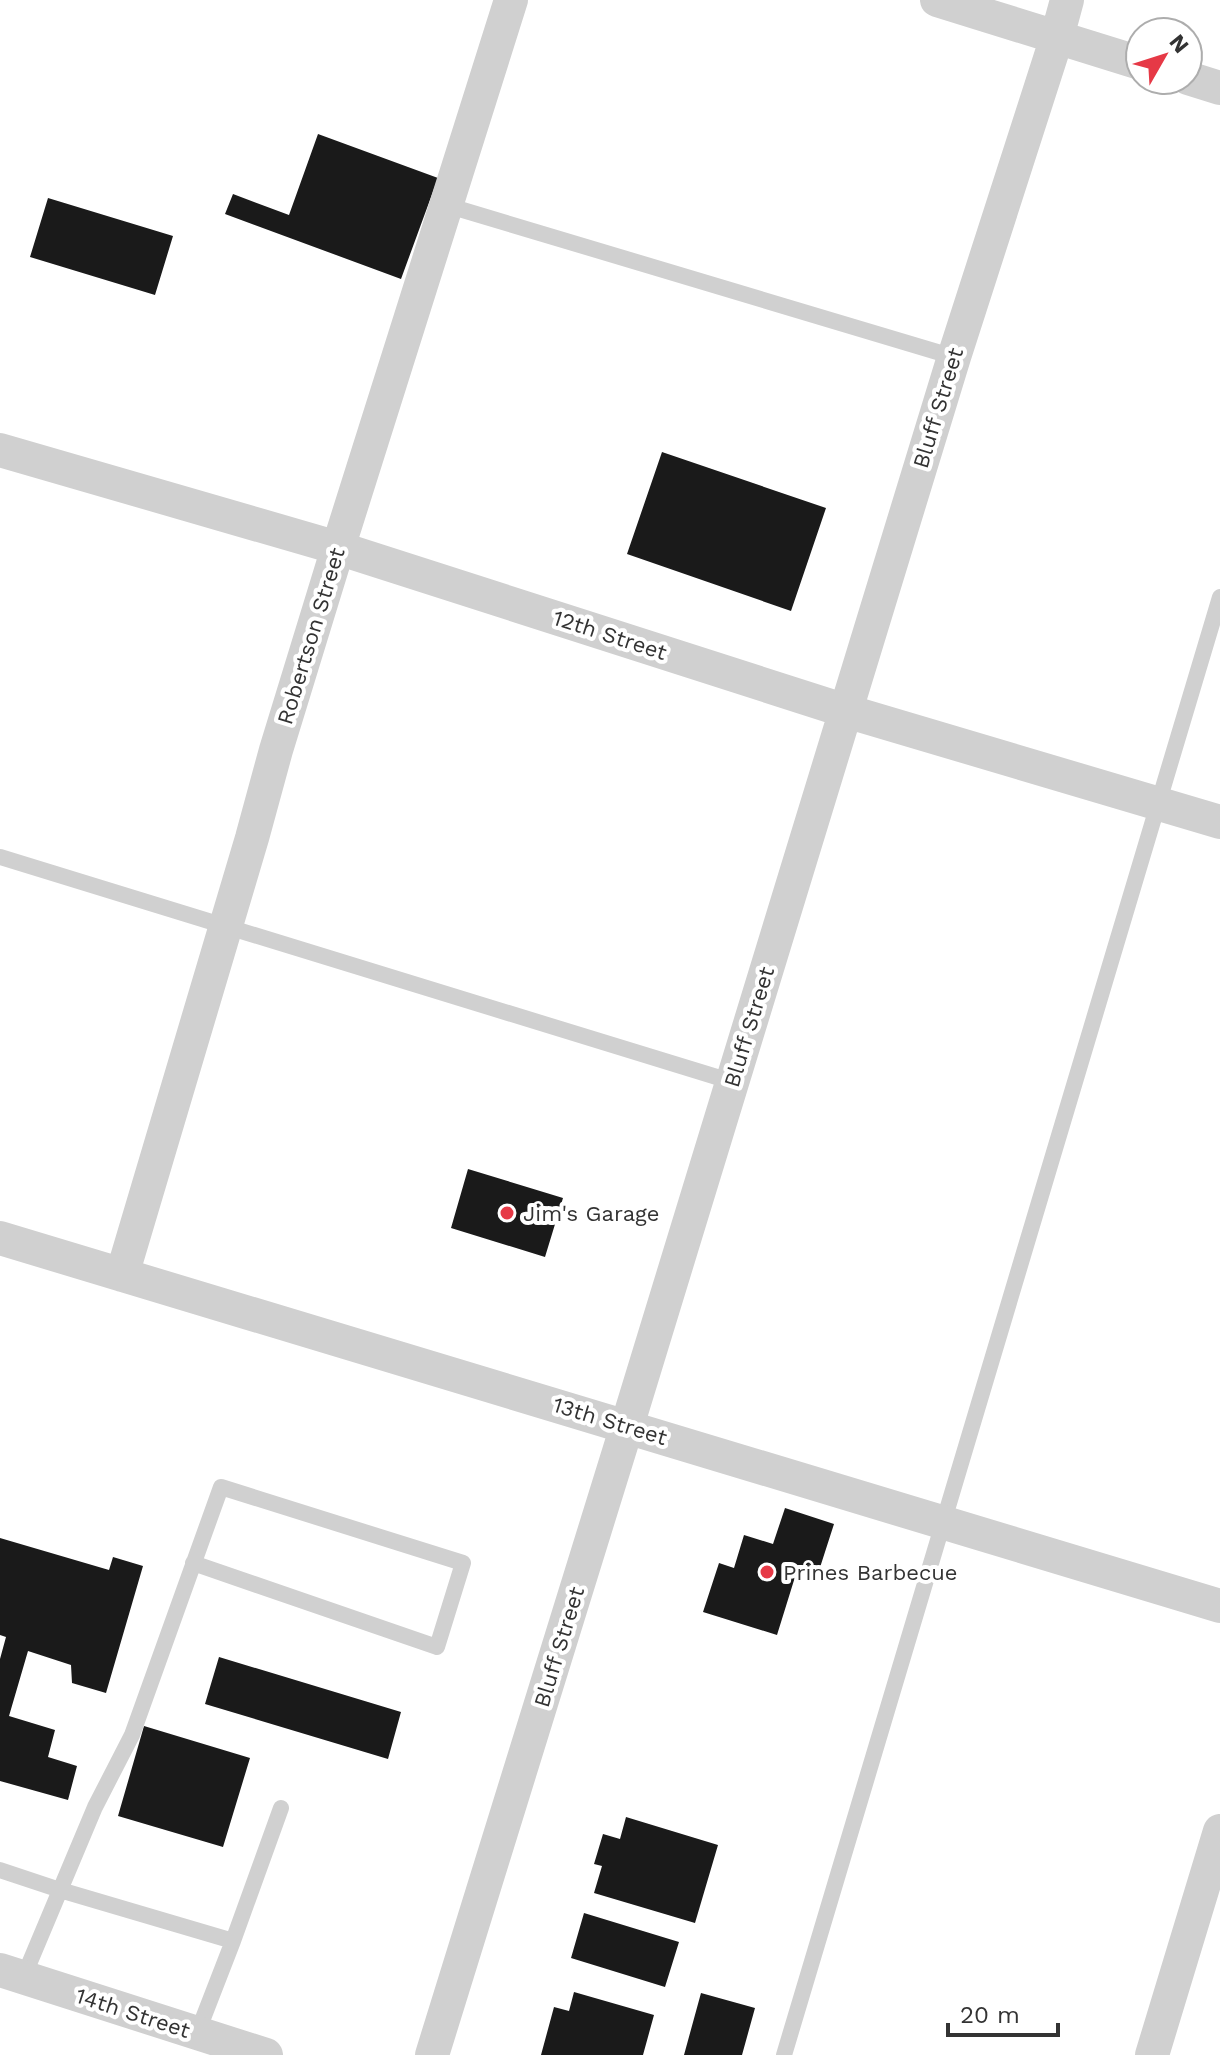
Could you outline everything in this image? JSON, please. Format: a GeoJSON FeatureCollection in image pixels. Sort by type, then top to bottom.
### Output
{"type":"FeatureCollection","features":[{"type":"Feature","properties":{"kind":"street","name":"Robertson Street"},"geometry":{"type":"LineString","coordinates":[[122,1275],[338,548],[511,0]]}},
{"type":"Feature","properties":{"kind":"street"},"geometry":{"type":"LineString","coordinates":[[937,0],[1124,58]]}},
{"type":"Feature","properties":{"kind":"street","name":"Bluff Street"},"geometry":{"type":"LineString","coordinates":[[432,2055],[954,357],[1067,0]]}},
{"type":"Feature","properties":{"kind":"street","name":"12th Street"},"geometry":{"type":"LineString","coordinates":[[0,450],[338,548],[846,711],[1220,822]]}},
{"type":"Feature","properties":{"kind":"street","name":"13th Street"},"geometry":{"type":"LineString","coordinates":[[0,1238],[1220,1606]]}},
{"type":"Feature","properties":{"kind":"street"},"geometry":{"type":"LineString","coordinates":[[1152,2055],[1220,1831]]}},
{"type":"Feature","properties":{"kind":"street","name":"14th Street"},"geometry":{"type":"LineString","coordinates":[[12,1973],[266,2055]]}},
{"type":"Feature","properties":{"kind":"lane"},"geometry":{"type":"LineString","coordinates":[[446,205],[954,357]]}},
{"type":"Feature","properties":{"kind":"lane"},"geometry":{"type":"LineString","coordinates":[[784,2055],[1220,597]]}},
{"type":"Feature","properties":{"kind":"lane"},"geometry":{"type":"LineString","coordinates":[[0,857],[733,1082]]}},
{"type":"Feature","properties":{"kind":"lane"},"geometry":{"type":"LineString","coordinates":[[12,1973],[60,1890],[95,1807],[132,1735],[193,1563],[221,1487],[463,1563],[437,1647],[193,1563]]}},
{"type":"Feature","properties":{"kind":"lane"},"geometry":{"type":"LineString","coordinates":[[197,2034],[281,1808]]}},
{"type":"Feature","properties":{"kind":"lane"},"geometry":{"type":"LineString","coordinates":[[0,1870],[233,1941]]}},
{"type":"Feature","properties":{"kind":"building"},"geometry":{"type":"Polygon","coordinates":[[[318,134],[438,178],[401,279],[225,214],[233,194],[289,215],[318,134]]]}},
{"type":"Feature","properties":{"kind":"building"},"geometry":{"type":"Polygon","coordinates":[[[48,198],[173,236],[155,295],[30,257],[48,198]]]}},
{"type":"Feature","properties":{"kind":"building"},"geometry":{"type":"Polygon","coordinates":[[[662,452],[826,508],[791,611],[627,554],[662,452]]]}},
{"type":"Feature","properties":{"kind":"building","name":"Jim's Garage"},"geometry":{"type":"Polygon","coordinates":[[[468,1169],[563,1198],[545,1257],[451,1228],[468,1169]]]}},
{"type":"Feature","properties":{"kind":"building","name":"Prines Barbecue"},"geometry":{"type":"Polygon","coordinates":[[[785,1508],[834,1524],[815,1583],[795,1577],[777,1635],[703,1612],[719,1563],[734,1568],[744,1535],[773,1544],[785,1508]]]}},
{"type":"Feature","properties":{"kind":"building"},"geometry":{"type":"Polygon","coordinates":[[[0,1538],[109,1570],[113,1557],[143,1566],[106,1693],[72,1683],[71,1665],[28,1651],[9,1716],[55,1730],[48,1757],[77,1766],[68,1800],[0,1781],[0,1659],[6,1637],[0,1635],[0,1538]]]}},
{"type":"Feature","properties":{"kind":"building"},"geometry":{"type":"Polygon","coordinates":[[[219,1657],[401,1712],[388,1759],[205,1704],[219,1657]]]}},
{"type":"Feature","properties":{"kind":"building"},"geometry":{"type":"Polygon","coordinates":[[[144,1726],[250,1758],[223,1847],[118,1816],[144,1726]]]}},
{"type":"Feature","properties":{"kind":"building"},"geometry":{"type":"Polygon","coordinates":[[[626,1817],[718,1845],[695,1923],[594,1893],[602,1866],[594,1864],[603,1834],[620,1839],[626,1817]]]}},
{"type":"Feature","properties":{"kind":"building"},"geometry":{"type":"Polygon","coordinates":[[[584,1913],[679,1942],[665,1987],[571,1958],[584,1913]]]}},
{"type":"Feature","properties":{"kind":"building"},"geometry":{"type":"Polygon","coordinates":[[[574,1992],[654,2015],[643,2055],[541,2055],[554,2007],[569,2011],[574,1992]]]}},
{"type":"Feature","properties":{"kind":"building"},"geometry":{"type":"Polygon","coordinates":[[[701,1993],[755,2008],[742,2055],[684,2055],[701,1993]]]}},
{"type":"Feature","properties":{"kind":"place","name":"Jim's Garage"},"geometry":{"type":"Point","coordinates":[507,1213]}},
{"type":"Feature","properties":{"kind":"place","name":"Prines Barbecue"},"geometry":{"type":"Point","coordinates":[767,1572]}}]}
